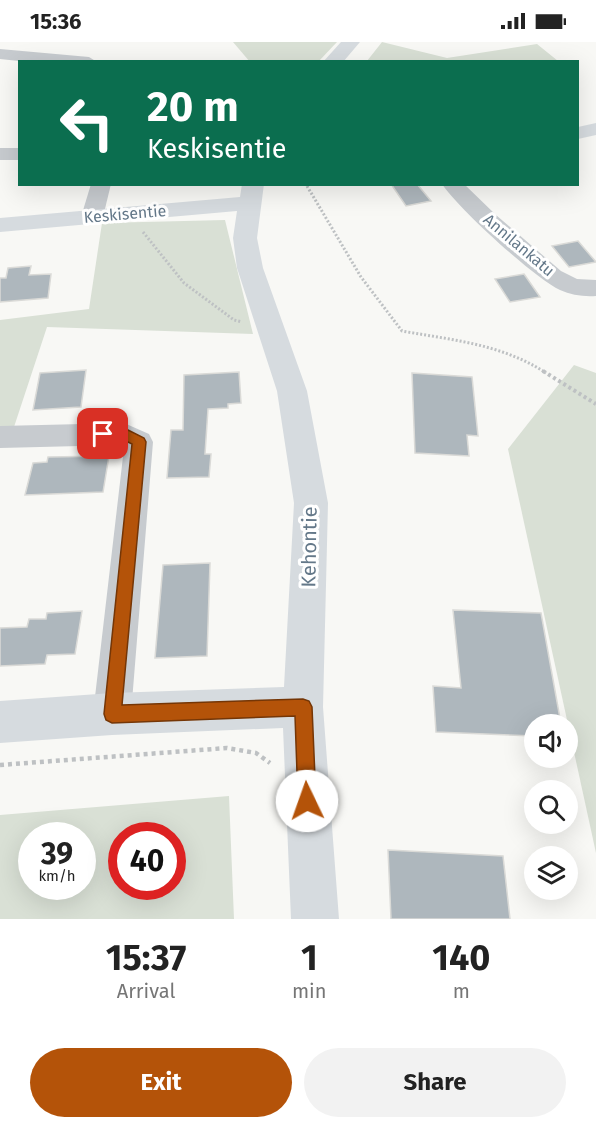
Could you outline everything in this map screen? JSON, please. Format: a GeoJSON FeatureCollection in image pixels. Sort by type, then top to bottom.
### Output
{"type":"FeatureCollection","features":[{"type":"Feature","properties":{"kind":"street"},"geometry":{"type":"LineString","coordinates":[[334,60],[351,42]]}},
{"type":"Feature","properties":{"kind":"street"},"geometry":{"type":"LineString","coordinates":[[0,54],[66,60]]}},
{"type":"Feature","properties":{"kind":"street"},"geometry":{"type":"LineString","coordinates":[[579,133],[596,129]]}},
{"type":"Feature","properties":{"kind":"street"},"geometry":{"type":"LineString","coordinates":[[0,154],[18,154]]}},
{"type":"Feature","properties":{"kind":"street"},"geometry":{"type":"LineString","coordinates":[[92,217],[100,186]]}},
{"type":"Feature","properties":{"kind":"street","name":"Annilankatu"},"geometry":{"type":"LineString","coordinates":[[454,186],[488,220],[554,276],[570,285],[586,289],[596,288]]}},
{"type":"Feature","properties":{"kind":"street","name":"Keskisentie"},"geometry":{"type":"LineString","coordinates":[[0,225],[131,214],[251,194]]}},
{"type":"Feature","properties":{"kind":"street","name":"Kehontie"},"geometry":{"type":"LineString","coordinates":[[251,194],[245,238],[250,268],[292,391],[311,503],[303,707],[315,919]]}},
{"type":"Feature","properties":{"kind":"street"},"geometry":{"type":"LineString","coordinates":[[0,437],[124,434],[139,442],[112,714]]}},
{"type":"Feature","properties":{"kind":"street"},"geometry":{"type":"LineString","coordinates":[[0,722],[112,714],[303,707]]}},
{"type":"Feature","properties":{"kind":"path"},"geometry":{"type":"LineString","coordinates":[[307,186],[361,277],[402,331],[493,347],[526,360],[596,404]]}},
{"type":"Feature","properties":{"kind":"path"},"geometry":{"type":"LineString","coordinates":[[131,214],[153,247],[184,283],[234,320],[271,331]]}},
{"type":"Feature","properties":{"kind":"path"},"geometry":{"type":"LineString","coordinates":[[0,765],[227,748],[249,749],[265,756],[280,774],[306,777]]}},
{"type":"Feature","properties":{"kind":"shaded area"},"geometry":{"type":"Polygon","coordinates":[[[233,42],[337,42],[320,60],[248,60],[233,42]]]}},
{"type":"Feature","properties":{"kind":"shaded area"},"geometry":{"type":"Polygon","coordinates":[[[382,42],[447,58],[537,44],[557,60],[368,60],[382,42]]]}},
{"type":"Feature","properties":{"kind":"shaded area"},"geometry":{"type":"Polygon","coordinates":[[[225,220],[253,334],[47,327],[13,430],[0,430],[0,320],[89,309],[102,223],[225,220]]]}},
{"type":"Feature","properties":{"kind":"shaded area"},"geometry":{"type":"Polygon","coordinates":[[[574,365],[596,373],[596,853],[577,768],[578,714],[566,714],[508,449],[574,365]]]}},
{"type":"Feature","properties":{"kind":"shaded area"},"geometry":{"type":"Polygon","coordinates":[[[229,796],[234,919],[0,919],[0,815],[229,796]]]}},
{"type":"Feature","properties":{"kind":"building"},"geometry":{"type":"Polygon","coordinates":[[[392,186],[419,186],[431,201],[406,206],[392,186]]]}},
{"type":"Feature","properties":{"kind":"building"},"geometry":{"type":"Polygon","coordinates":[[[578,241],[596,262],[569,267],[552,246],[578,241]]]}},
{"type":"Feature","properties":{"kind":"building"},"geometry":{"type":"Polygon","coordinates":[[[31,266],[29,275],[51,274],[48,298],[0,302],[0,278],[6,278],[8,268],[31,266]]]}},
{"type":"Feature","properties":{"kind":"building"},"geometry":{"type":"Polygon","coordinates":[[[524,274],[540,297],[510,302],[495,279],[524,274]]]}},
{"type":"Feature","properties":{"kind":"building"},"geometry":{"type":"Polygon","coordinates":[[[86,370],[81,407],[33,410],[40,373],[86,370]]]}},
{"type":"Feature","properties":{"kind":"building"},"geometry":{"type":"Polygon","coordinates":[[[239,372],[241,403],[228,404],[228,408],[208,409],[205,454],[211,454],[209,477],[167,478],[171,430],[183,430],[184,375],[239,372]]]}},
{"type":"Feature","properties":{"kind":"building"},"geometry":{"type":"Polygon","coordinates":[[[412,373],[472,377],[478,436],[467,435],[469,456],[415,453],[412,373]]]}},
{"type":"Feature","properties":{"kind":"building"},"geometry":{"type":"Polygon","coordinates":[[[109,456],[103,492],[25,495],[33,463],[47,462],[48,457],[109,456]]]}},
{"type":"Feature","properties":{"kind":"building"},"geometry":{"type":"Polygon","coordinates":[[[210,563],[207,656],[155,658],[163,565],[210,563]]]}},
{"type":"Feature","properties":{"kind":"building"},"geometry":{"type":"Polygon","coordinates":[[[453,610],[541,613],[559,714],[524,714],[524,736],[436,732],[433,686],[461,688],[453,610]]]}},
{"type":"Feature","properties":{"kind":"building"},"geometry":{"type":"Polygon","coordinates":[[[82,611],[75,654],[47,655],[45,664],[0,666],[0,628],[27,627],[29,619],[46,619],[47,613],[82,611]]]}},
{"type":"Feature","properties":{"kind":"building"},"geometry":{"type":"Polygon","coordinates":[[[388,850],[503,856],[510,919],[391,919],[388,850]]]}},
{"type":"Feature","properties":{"kind":"route"},"geometry":{"type":"LineString","coordinates":[[103,434],[124,434],[139,442],[112,714],[303,707],[307,801]]}}]}
